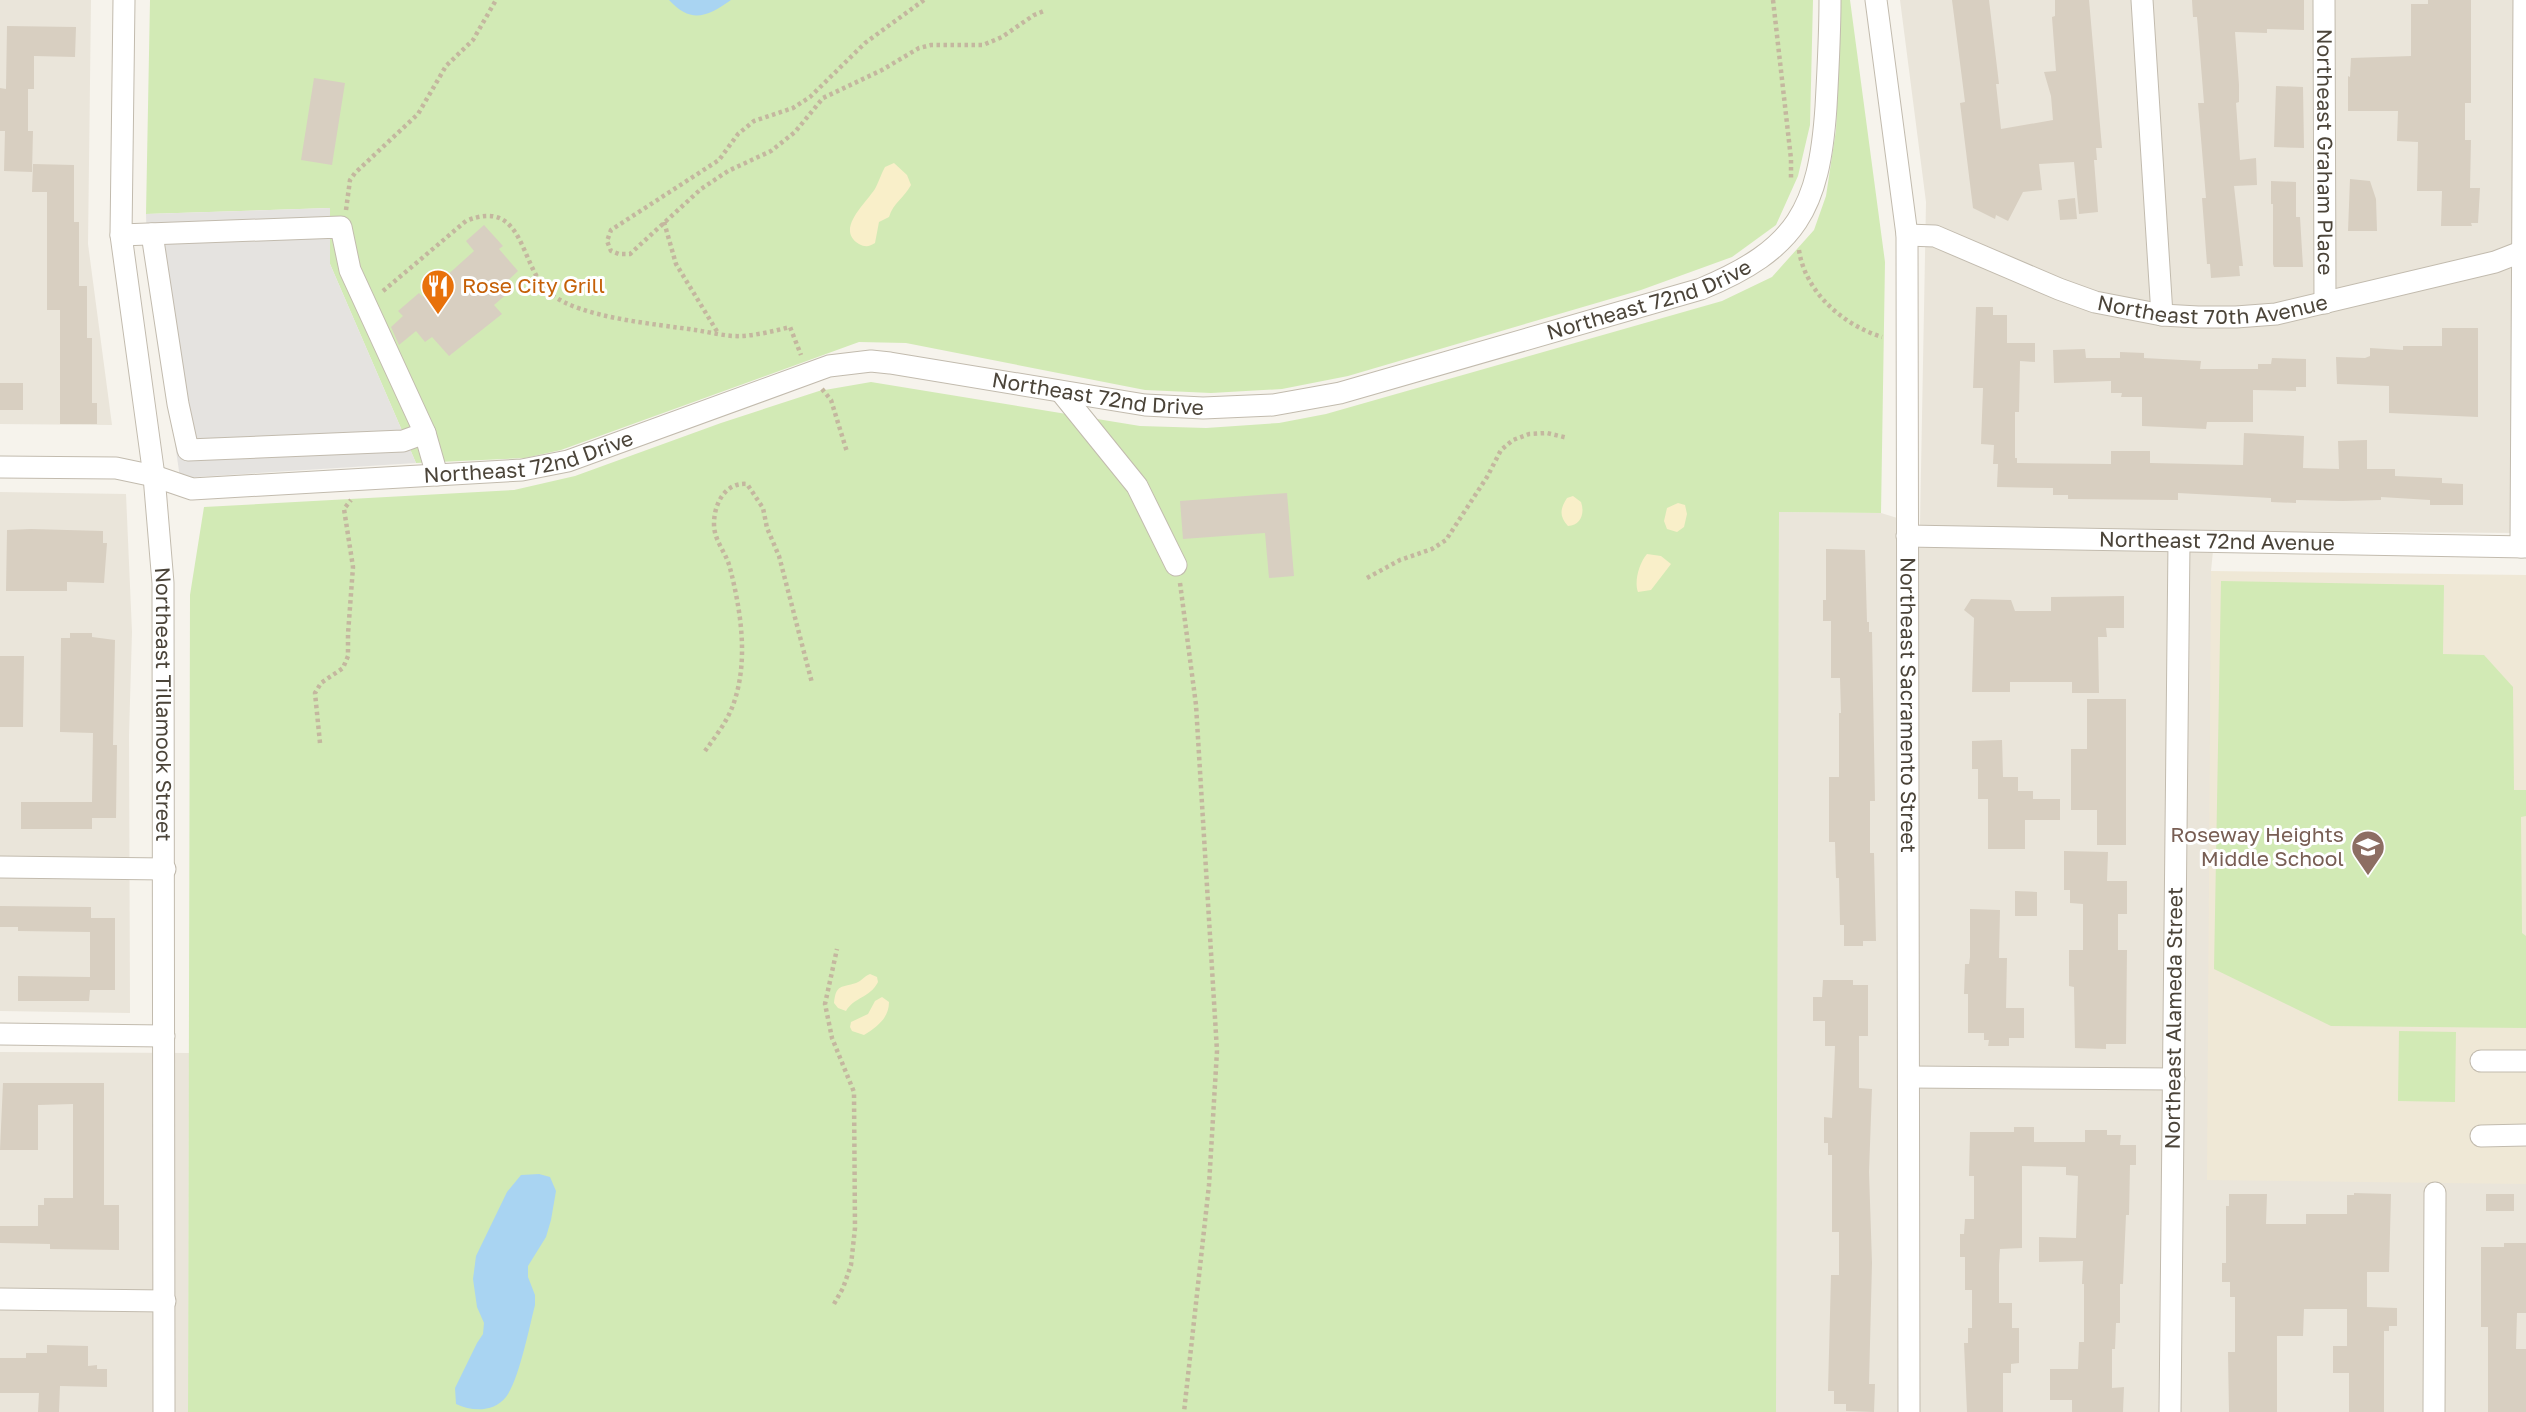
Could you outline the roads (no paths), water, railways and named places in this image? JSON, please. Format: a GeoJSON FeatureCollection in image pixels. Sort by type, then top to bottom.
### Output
{"type":"FeatureCollection","features":[{"type":"Feature","properties":{"kind":"street","name":"Northeast Tillamook Street"},"geometry":{"type":"LineString","coordinates":[[124,0],[121,235],[154,476],[163,594],[164,1412]]}},
{"type":"Feature","properties":{"kind":"street","name":"Northeast 72nd Drive"},"geometry":{"type":"LineString","coordinates":[[154,476],[192,489],[522,470],[568,461],[829,366],[871,361],[1145,405],[1203,408],[1273,405],[1340,393],[1701,289],[1766,254],[1800,218],[1816,181],[1822,157],[1830,0]]}},
{"type":"Feature","properties":{"kind":"street","name":"Northeast Sacramento Street"},"geometry":{"type":"LineString","coordinates":[[1876,0],[1907,235],[1909,1412]]}},
{"type":"Feature","properties":{"kind":"street"},"geometry":{"type":"LineString","coordinates":[[2141,0],[2161,315]]}},
{"type":"Feature","properties":{"kind":"street","name":"Northeast Graham Place"},"geometry":{"type":"LineString","coordinates":[[2325,0],[2325,303]]}},
{"type":"Feature","properties":{"kind":"street"},"geometry":{"type":"LineString","coordinates":[[2524,0],[2524,547]]}},
{"type":"Feature","properties":{"kind":"street"},"geometry":{"type":"LineString","coordinates":[[121,235],[341,228],[350,270],[425,433],[437,475]]}},
{"type":"Feature","properties":{"kind":"street"},"geometry":{"type":"LineString","coordinates":[[152,234],[178,404],[188,450],[403,441],[425,433]]}},
{"type":"Feature","properties":{"kind":"street","name":"Northeast 70th Avenue"},"geometry":{"type":"LineString","coordinates":[[1907,235],[1935,236],[2095,302],[2161,315],[2236,317],[2276,314],[2325,303],[2496,262],[2525,250]]}},
{"type":"Feature","properties":{"kind":"street"},"geometry":{"type":"LineString","coordinates":[[1061,392],[1137,486],[1176,565]]}},
{"type":"Feature","properties":{"kind":"street"},"geometry":{"type":"LineString","coordinates":[[0,467],[116,468],[154,476]]}},
{"type":"Feature","properties":{"kind":"street","name":"Northeast 72nd Avenue"},"geometry":{"type":"LineString","coordinates":[[1907,536],[2524,547]]}},
{"type":"Feature","properties":{"kind":"street","name":"Northeast Alameda Street"},"geometry":{"type":"LineString","coordinates":[[2170,1412],[2179,542]]}},
{"type":"Feature","properties":{"kind":"street"},"geometry":{"type":"LineString","coordinates":[[0,867],[165,869]]}},
{"type":"Feature","properties":{"kind":"street"},"geometry":{"type":"LineString","coordinates":[[0,1034],[164,1036]]}},
{"type":"Feature","properties":{"kind":"street"},"geometry":{"type":"LineString","coordinates":[[2481,1061],[2526,1061]]}},
{"type":"Feature","properties":{"kind":"street"},"geometry":{"type":"LineString","coordinates":[[1910,1077],[2174,1079]]}},
{"type":"Feature","properties":{"kind":"street"},"geometry":{"type":"LineString","coordinates":[[2481,1136],[2526,1135]]}},
{"type":"Feature","properties":{"kind":"street"},"geometry":{"type":"LineString","coordinates":[[2434,1412],[2435,1193]]}},
{"type":"Feature","properties":{"kind":"street"},"geometry":{"type":"LineString","coordinates":[[0,1299],[165,1301]]}},
{"type":"Feature","properties":{"kind":"water"},"geometry":{"type":"Polygon","coordinates":[[[669,0],[731,0],[707,14],[692,15],[677,8],[669,0]]]}},
{"type":"Feature","properties":{"kind":"water"},"geometry":{"type":"Polygon","coordinates":[[[539,1174],[550,1177],[556,1191],[546,1237],[528,1266],[535,1305],[519,1366],[511,1389],[496,1406],[483,1409],[463,1407],[456,1404],[455,1388],[483,1334],[484,1323],[477,1307],[473,1279],[476,1256],[507,1192],[521,1175],[539,1174]]]}},
{"type":"Feature","properties":{"kind":"place","name":"Rose City Grill"},"geometry":{"type":"Point","coordinates":[438,316]}},
{"type":"Feature","properties":{"kind":"place","name":"Roseway Heights Middle School"},"geometry":{"type":"Point","coordinates":[2368,877]}}]}
